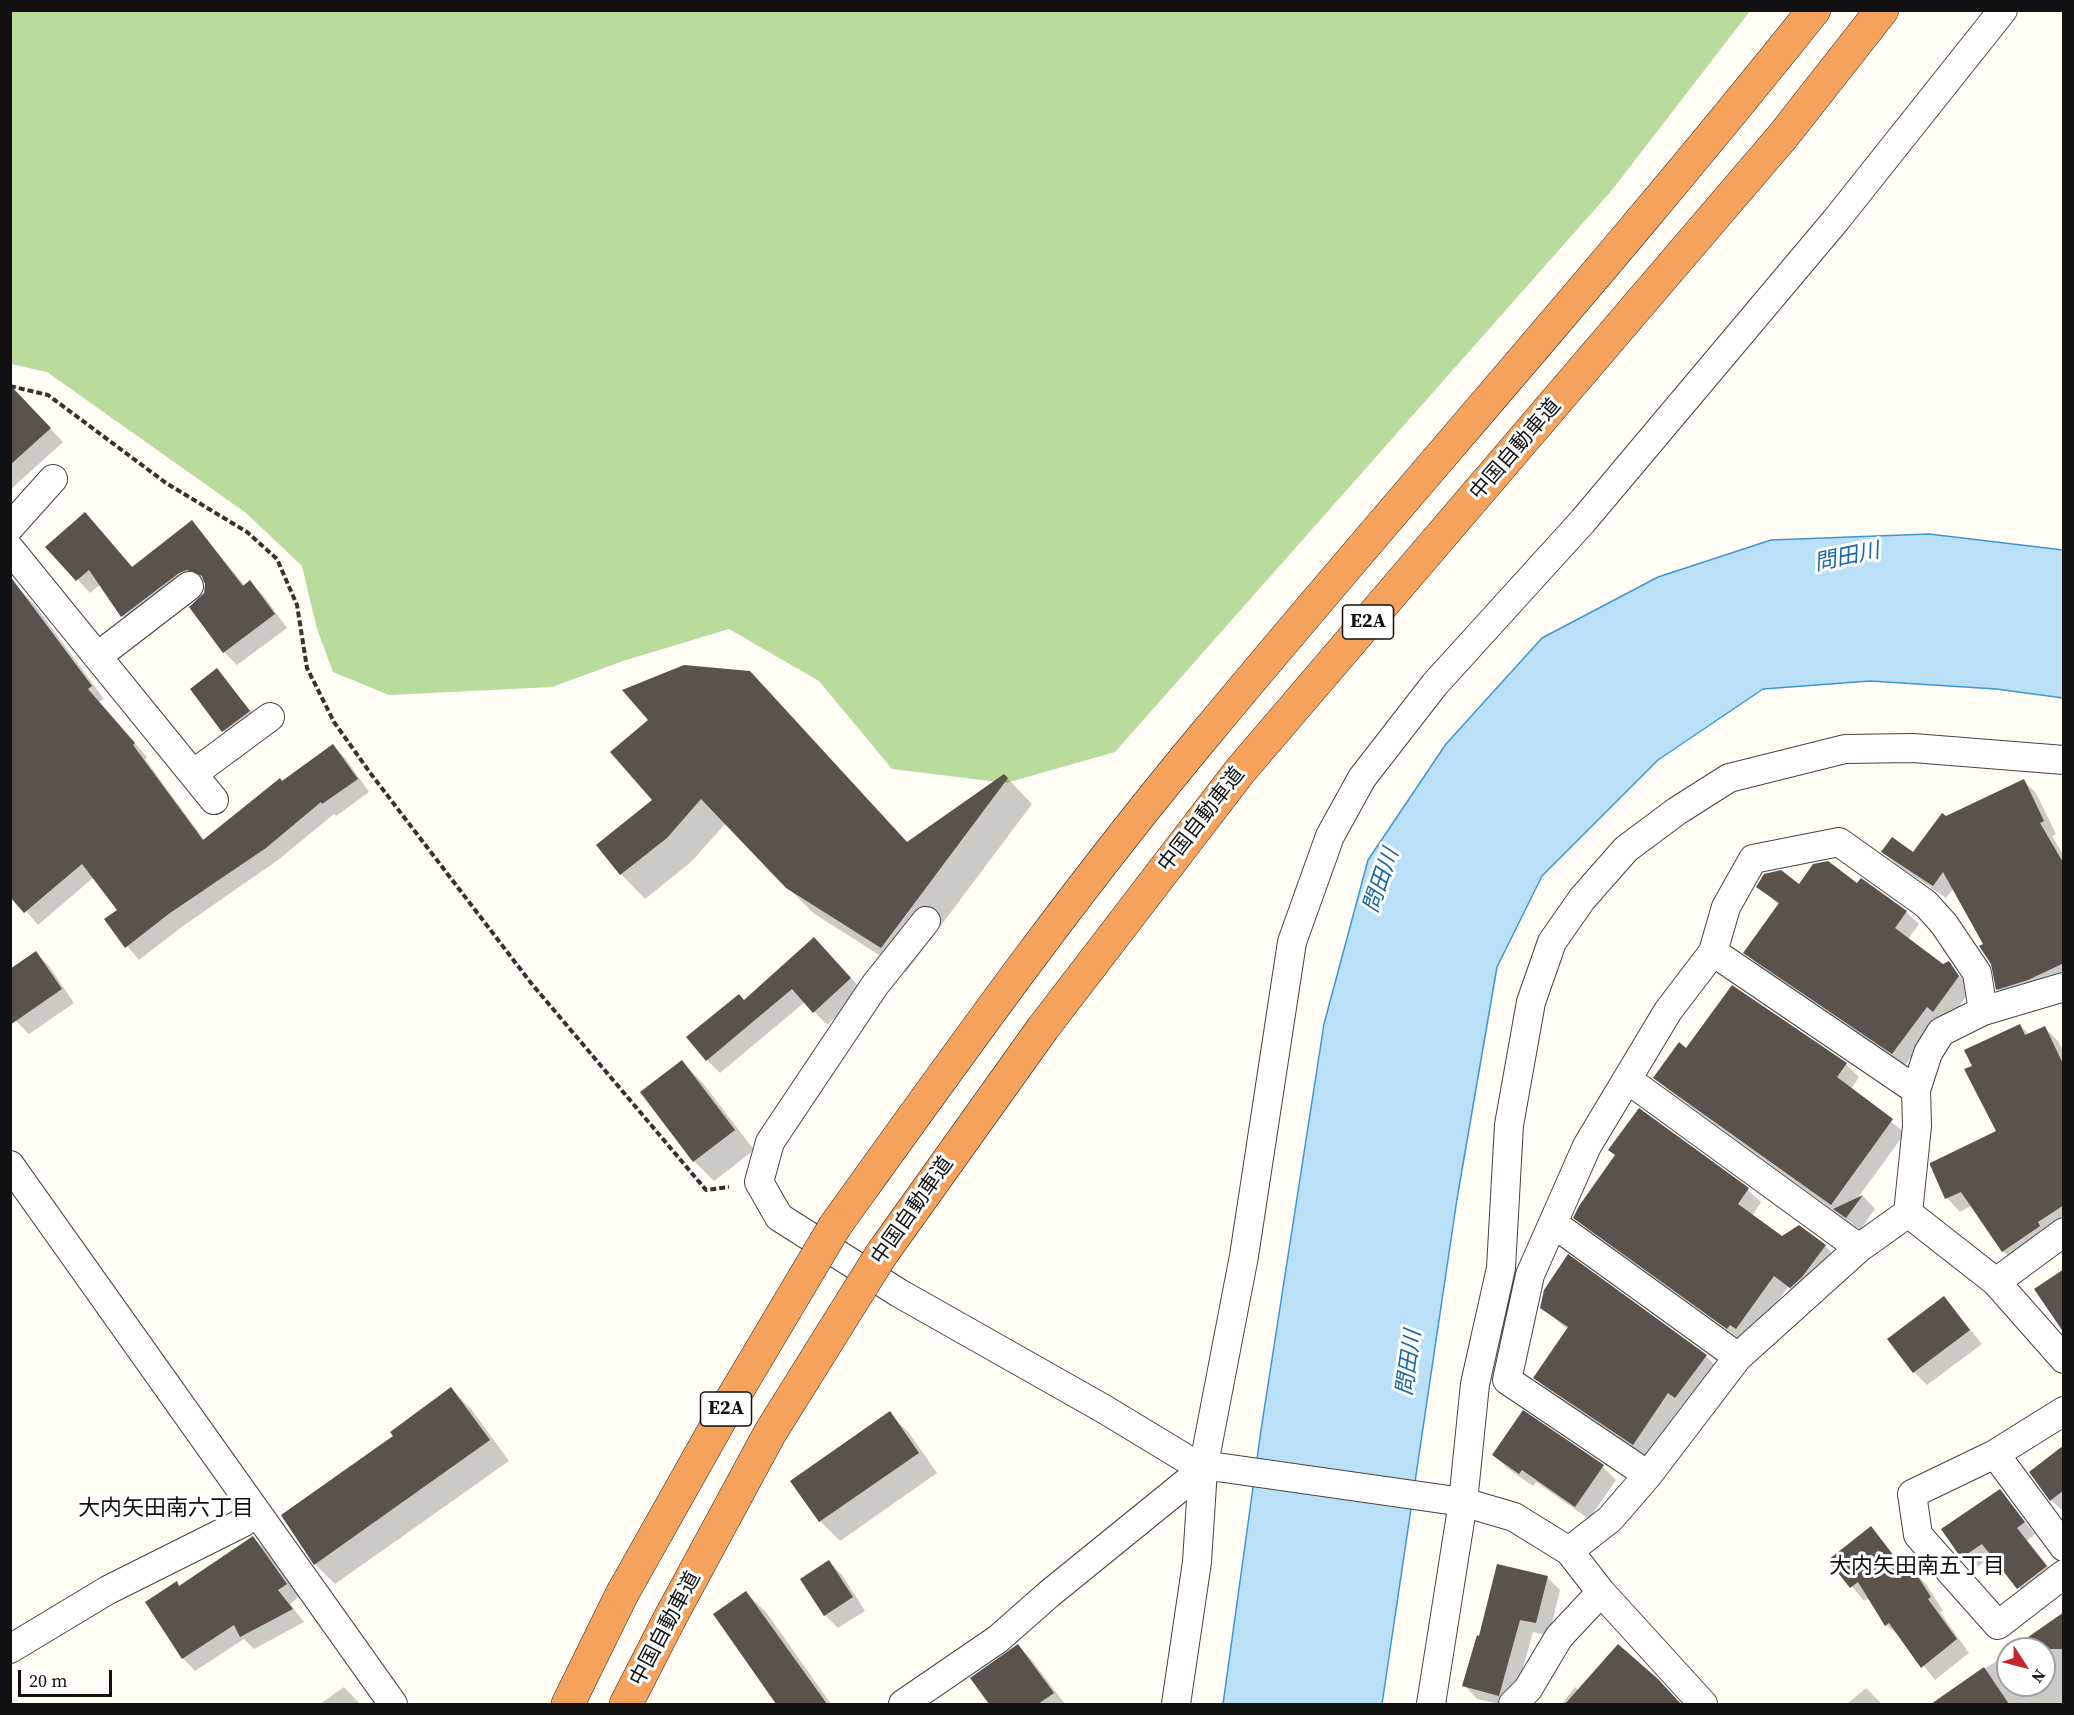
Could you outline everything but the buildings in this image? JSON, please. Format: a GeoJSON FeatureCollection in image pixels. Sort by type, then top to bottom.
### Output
{"type":"FeatureCollection","features":[{"type":"Feature","properties":{"kind":"highway","name":"E2A"},"geometry":{"type":"LineString","coordinates":[[568,1704],[622,1594],[724,1411],[835,1226],[1015,976],[1206,733],[1520,366],[1737,107],[1814,10]]}},
{"type":"Feature","properties":{"kind":"highway","name":"中国自動車道"},"geometry":{"type":"LineString","coordinates":[[626,1704],[770,1433],[881,1255],[1043,1028],[1240,771],[1768,154],[1882,10]]}},
{"type":"Feature","properties":{"kind":"street"},"geometry":{"type":"LineString","coordinates":[[1176,1704],[1210,1468],[1292,942],[1335,827],[1362,778],[1435,684],[1583,521],[1836,220],[2003,10]]}},
{"type":"Feature","properties":{"kind":"street"},"geometry":{"type":"LineString","coordinates":[[10,526],[53,479]]}},
{"type":"Feature","properties":{"kind":"street"},"geometry":{"type":"LineString","coordinates":[[10,549],[214,800]]}},
{"type":"Feature","properties":{"kind":"street"},"geometry":{"type":"LineString","coordinates":[[98,656],[189,586]]}},
{"type":"Feature","properties":{"kind":"street"},"geometry":{"type":"LineString","coordinates":[[193,774],[270,717]]}},
{"type":"Feature","properties":{"kind":"street"},"geometry":{"type":"LineString","coordinates":[[1431,1704],[1455,1501],[1476,1384],[1501,1268],[1509,1125],[1531,1002],[1552,942],[1582,899],[1626,849],[1677,811],[1729,778],[1780,763],[1845,749],[1913,748],[2064,760]]}},
{"type":"Feature","properties":{"kind":"street"},"geometry":{"type":"LineString","coordinates":[[1648,1475],[1508,1380],[1530,1275],[1587,1146],[1668,1011],[1713,952],[1726,907],[1753,859],[1839,842],[1926,904],[1944,924],[1977,973],[1983,1011]]}},
{"type":"Feature","properties":{"kind":"street"},"geometry":{"type":"LineString","coordinates":[[926,921],[875,985],[770,1142],[759,1182],[778,1217],[899,1293],[1210,1468],[1455,1501],[1514,1517],[1569,1551],[1601,1592],[1703,1704]]}},
{"type":"Feature","properties":{"kind":"street"},"geometry":{"type":"LineString","coordinates":[[1713,952],[1916,1090]]}},
{"type":"Feature","properties":{"kind":"street"},"geometry":{"type":"LineString","coordinates":[[1569,1551],[1610,1519],[1648,1475],[1738,1357],[1859,1248],[1908,1213],[1917,1126],[1916,1090],[1928,1053],[1941,1032],[1983,1011],[2064,987]]}},
{"type":"Feature","properties":{"kind":"street"},"geometry":{"type":"LineString","coordinates":[[1627,1079],[1859,1248]]}},
{"type":"Feature","properties":{"kind":"street"},"geometry":{"type":"LineString","coordinates":[[15,1180],[393,1704]]}},
{"type":"Feature","properties":{"kind":"street"},"geometry":{"type":"LineString","coordinates":[[1908,1213],[1996,1282],[2064,1359]]}},
{"type":"Feature","properties":{"kind":"street"},"geometry":{"type":"LineString","coordinates":[[1554,1224],[1738,1357]]}},
{"type":"Feature","properties":{"kind":"street"},"geometry":{"type":"LineString","coordinates":[[1996,1282],[2064,1232]]}},
{"type":"Feature","properties":{"kind":"street"},"geometry":{"type":"LineString","coordinates":[[2064,1411],[1995,1454],[1912,1494],[1918,1535],[1998,1625],[2064,1574]]}},
{"type":"Feature","properties":{"kind":"street"},"geometry":{"type":"LineString","coordinates":[[1995,1454],[2064,1547]]}},
{"type":"Feature","properties":{"kind":"street"},"geometry":{"type":"LineString","coordinates":[[903,1704],[998,1640],[1049,1594],[1210,1468]]}},
{"type":"Feature","properties":{"kind":"street"},"geometry":{"type":"LineString","coordinates":[[10,1649],[108,1590],[244,1522],[256,1512]]}},
{"type":"Feature","properties":{"kind":"street"},"geometry":{"type":"LineString","coordinates":[[1513,1704],[1528,1689],[1558,1637],[1601,1592]]}},
{"type":"Feature","properties":{"kind":"path"},"geometry":{"type":"LineString","coordinates":[[10,386],[48,395],[166,483],[247,532],[277,559],[297,605],[307,668],[334,722],[370,774],[524,974],[706,1190],[759,1182]]}},
{"type":"Feature","properties":{"kind":"green space"},"geometry":{"type":"Polygon","coordinates":[[[11,11],[1750,11],[1612,190],[1115,752],[1006,783],[892,769],[819,681],[729,629],[623,661],[552,687],[389,695],[333,672],[317,629],[302,566],[246,513],[47,372],[11,364],[11,11]]]}},
{"type":"Feature","properties":{"kind":"water","name":"問田川"},"geometry":{"type":"Polygon","coordinates":[[[1929,534],[2063,550],[2063,698],[1996,689],[1870,681],[1763,689],[1658,760],[1542,876],[1497,967],[1457,1199],[1382,1704],[1223,1704],[1261,1430],[1324,1024],[1368,860],[1446,744],[1542,638],[1658,577],[1771,540],[1929,534]]]}},
{"type":"Feature","properties":{"kind":"district","name":"大内矢田南六丁目"},"geometry":{"type":"Point","coordinates":[166,1509]}},
{"type":"Feature","properties":{"kind":"district","name":"大内矢田南五丁目"},"geometry":{"type":"Point","coordinates":[1917,1567]}}]}
